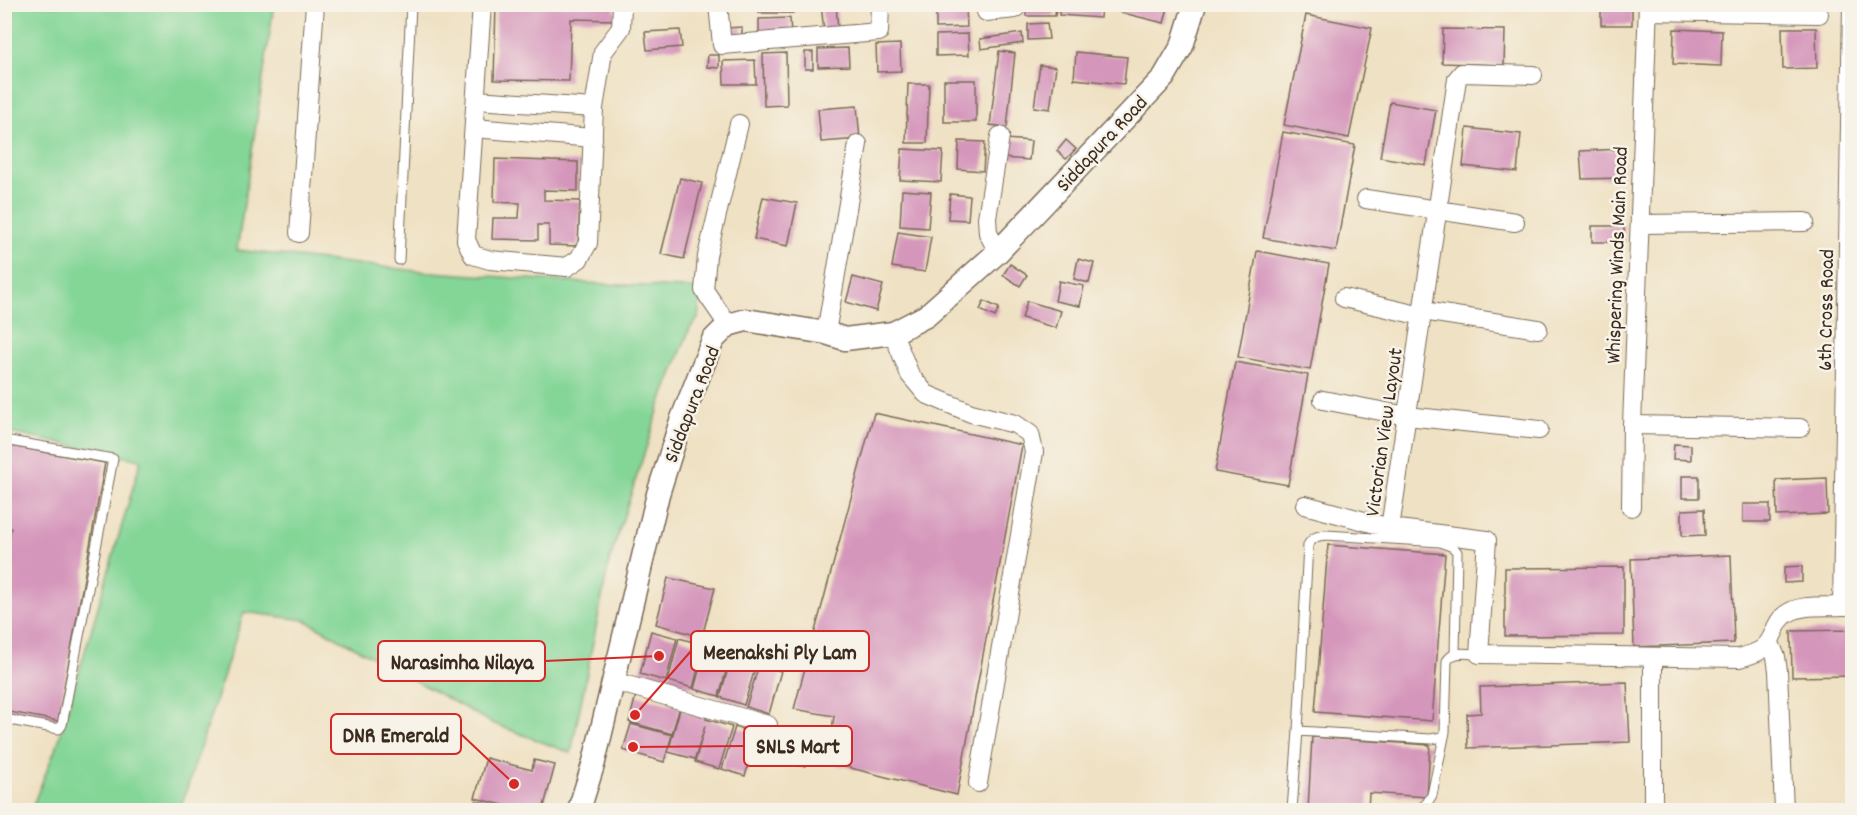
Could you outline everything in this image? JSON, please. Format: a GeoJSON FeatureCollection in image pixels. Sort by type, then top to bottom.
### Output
{"type":"FeatureCollection","features":[{"type":"Feature","properties":{"kind":"street"},"geometry":{"type":"LineString","coordinates":[[299,233],[315,4]]}},
{"type":"Feature","properties":{"kind":"street"},"geometry":{"type":"LineString","coordinates":[[482,4],[466,240],[473,255],[490,260],[567,267],[579,259],[588,243],[594,108],[603,52],[621,28],[622,4]]}},
{"type":"Feature","properties":{"kind":"street"},"geometry":{"type":"LineString","coordinates":[[718,4],[722,45],[879,32],[880,4]]}},
{"type":"Feature","properties":{"kind":"street"},"geometry":{"type":"LineString","coordinates":[[986,4],[986,12],[1015,9]]}},
{"type":"Feature","properties":{"kind":"street","name":"Siddapura Road"},"geometry":{"type":"LineString","coordinates":[[579,810],[594,762],[658,494],[681,421],[713,340],[728,325],[746,320],[826,333],[845,339],[893,333],[926,316],[998,252],[1164,77],[1182,46],[1195,4]]}},
{"type":"Feature","properties":{"kind":"street","name":"6th Cross Road"},"geometry":{"type":"LineString","coordinates":[[1847,606],[1852,4]]}},
{"type":"Feature","properties":{"kind":"street"},"geometry":{"type":"LineString","coordinates":[[1648,8],[1819,14]]}},
{"type":"Feature","properties":{"kind":"street","name":"Whispering Winds Main Road"},"geometry":{"type":"LineString","coordinates":[[1631,507],[1648,8]]}},
{"type":"Feature","properties":{"kind":"street","name":"Victorian View Layout"},"geometry":{"type":"LineString","coordinates":[[1479,654],[1487,540],[1390,528],[1457,79],[1462,73],[1533,75]]}},
{"type":"Feature","properties":{"kind":"street"},"geometry":{"type":"LineString","coordinates":[[476,100],[594,108]]}},
{"type":"Feature","properties":{"kind":"street"},"geometry":{"type":"LineString","coordinates":[[728,325],[704,290],[707,256],[739,124]]}},
{"type":"Feature","properties":{"kind":"street"},"geometry":{"type":"LineString","coordinates":[[474,128],[593,138]]}},
{"type":"Feature","properties":{"kind":"street"},"geometry":{"type":"LineString","coordinates":[[998,252],[988,233],[987,218],[1000,136]]}},
{"type":"Feature","properties":{"kind":"street"},"geometry":{"type":"LineString","coordinates":[[826,333],[858,144]]}},
{"type":"Feature","properties":{"kind":"street"},"geometry":{"type":"LineString","coordinates":[[1366,199],[1515,222]]}},
{"type":"Feature","properties":{"kind":"street"},"geometry":{"type":"LineString","coordinates":[[1640,224],[1805,222]]}},
{"type":"Feature","properties":{"kind":"street"},"geometry":{"type":"LineString","coordinates":[[1344,298],[1422,314],[1538,329]]}},
{"type":"Feature","properties":{"kind":"street"},"geometry":{"type":"LineString","coordinates":[[893,333],[910,375],[926,394],[971,413],[1015,424],[1030,434],[1034,452],[978,783]]}},
{"type":"Feature","properties":{"kind":"street"},"geometry":{"type":"LineString","coordinates":[[1323,400],[1407,416],[1539,430]]}},
{"type":"Feature","properties":{"kind":"street"},"geometry":{"type":"LineString","coordinates":[[1632,426],[1800,428]]}},
{"type":"Feature","properties":{"kind":"street"},"geometry":{"type":"LineString","coordinates":[[1305,505],[1390,528]]}},
{"type":"Feature","properties":{"kind":"street"},"geometry":{"type":"LineString","coordinates":[[1479,654],[1739,658],[1756,654],[1770,643],[1784,615],[1802,607],[1847,606]]}},
{"type":"Feature","properties":{"kind":"street"},"geometry":{"type":"LineString","coordinates":[[1770,643],[1778,670],[1784,810]]}},
{"type":"Feature","properties":{"kind":"street"},"geometry":{"type":"LineString","coordinates":[[1653,657],[1653,810]]}},
{"type":"Feature","properties":{"kind":"street"},"geometry":{"type":"LineString","coordinates":[[614,681],[768,725]]}},
{"type":"Feature","properties":{"kind":"lane"},"geometry":{"type":"LineString","coordinates":[[399,260],[411,4]]}},
{"type":"Feature","properties":{"kind":"lane"},"geometry":{"type":"LineString","coordinates":[[4,440],[113,459],[62,725],[59,729],[4,719]]}},
{"type":"Feature","properties":{"kind":"lane"},"geometry":{"type":"LineString","coordinates":[[1292,810],[1308,545],[1311,539],[1326,535],[1440,542],[1454,547],[1457,552],[1455,654]]}},
{"type":"Feature","properties":{"kind":"lane"},"geometry":{"type":"LineString","coordinates":[[1418,810],[1427,803],[1432,795],[1442,737],[1445,732],[1447,662],[1450,656],[1455,654],[1479,654]]}},
{"type":"Feature","properties":{"kind":"lane"},"geometry":{"type":"LineString","coordinates":[[1298,731],[1431,739],[1442,737]]}},
{"type":"Feature","properties":{"kind":"green space"},"geometry":{"type":"Polygon","coordinates":[[[4,5],[274,5],[237,250],[417,271],[701,289],[698,319],[690,328],[660,405],[609,562],[571,753],[492,723],[305,620],[244,612],[180,810],[31,810],[59,740],[141,460],[5,432],[4,5]]]}},
{"type":"Feature","properties":{"kind":"building"},"geometry":{"type":"Polygon","coordinates":[[[496,4],[615,4],[615,20],[571,19],[569,81],[494,80],[496,4]]]}},
{"type":"Feature","properties":{"kind":"building"},"geometry":{"type":"Polygon","coordinates":[[[759,4],[793,4],[793,13],[759,13],[759,4]]]}},
{"type":"Feature","properties":{"kind":"building"},"geometry":{"type":"Polygon","coordinates":[[[821,4],[836,4],[838,30],[824,32],[821,4]]]}},
{"type":"Feature","properties":{"kind":"building"},"geometry":{"type":"Polygon","coordinates":[[[1026,4],[1056,4],[1055,16],[1026,16],[1026,4]]]}},
{"type":"Feature","properties":{"kind":"building"},"geometry":{"type":"Polygon","coordinates":[[[1121,4],[1169,4],[1164,23],[1119,12],[1121,4]]]}},
{"type":"Feature","properties":{"kind":"building"},"geometry":{"type":"Polygon","coordinates":[[[1601,4],[1632,4],[1632,25],[1601,25],[1601,4]]]}},
{"type":"Feature","properties":{"kind":"building"},"geometry":{"type":"Polygon","coordinates":[[[1060,5],[1101,5],[1100,18],[1059,15],[1060,5]]]}},
{"type":"Feature","properties":{"kind":"building"},"geometry":{"type":"Polygon","coordinates":[[[936,6],[966,6],[967,27],[936,28],[936,6]]]}},
{"type":"Feature","properties":{"kind":"building"},"geometry":{"type":"Polygon","coordinates":[[[1306,15],[1372,28],[1349,138],[1284,125],[1306,15]]]}},
{"type":"Feature","properties":{"kind":"building"},"geometry":{"type":"Polygon","coordinates":[[[790,18],[791,35],[759,35],[759,19],[790,18]]]}},
{"type":"Feature","properties":{"kind":"building"},"geometry":{"type":"Polygon","coordinates":[[[1047,23],[1049,39],[1028,40],[1028,24],[1047,23]]]}},
{"type":"Feature","properties":{"kind":"building"},"geometry":{"type":"Polygon","coordinates":[[[742,27],[742,40],[727,41],[726,28],[742,27]]]}},
{"type":"Feature","properties":{"kind":"building"},"geometry":{"type":"Polygon","coordinates":[[[1782,28],[1816,28],[1817,68],[1783,69],[1782,28]]]}},
{"type":"Feature","properties":{"kind":"building"},"geometry":{"type":"Polygon","coordinates":[[[1443,29],[1505,30],[1504,65],[1442,63],[1443,29]]]}},
{"type":"Feature","properties":{"kind":"building"},"geometry":{"type":"Polygon","coordinates":[[[1674,29],[1722,31],[1721,66],[1673,64],[1674,29]]]}},
{"type":"Feature","properties":{"kind":"building"},"geometry":{"type":"Polygon","coordinates":[[[680,30],[682,47],[647,50],[645,32],[680,30]]]}},
{"type":"Feature","properties":{"kind":"building"},"geometry":{"type":"Polygon","coordinates":[[[1022,33],[1023,43],[981,49],[980,39],[1022,33]]]}},
{"type":"Feature","properties":{"kind":"building"},"geometry":{"type":"Polygon","coordinates":[[[968,34],[969,55],[936,56],[936,35],[968,34]]]}},
{"type":"Feature","properties":{"kind":"building"},"geometry":{"type":"Polygon","coordinates":[[[900,44],[901,71],[877,72],[876,45],[900,44]]]}},
{"type":"Feature","properties":{"kind":"building"},"geometry":{"type":"Polygon","coordinates":[[[848,48],[849,66],[818,67],[818,49],[848,48]]]}},
{"type":"Feature","properties":{"kind":"building"},"geometry":{"type":"Polygon","coordinates":[[[999,51],[1015,53],[1007,127],[990,125],[999,51]]]}},
{"type":"Feature","properties":{"kind":"building"},"geometry":{"type":"Polygon","coordinates":[[[805,52],[813,52],[813,69],[805,69],[805,52]]]}},
{"type":"Feature","properties":{"kind":"building"},"geometry":{"type":"Polygon","coordinates":[[[1076,52],[1127,57],[1124,84],[1074,79],[1076,52]]]}},
{"type":"Feature","properties":{"kind":"building"},"geometry":{"type":"Polygon","coordinates":[[[786,53],[787,105],[764,106],[763,54],[786,53]]]}},
{"type":"Feature","properties":{"kind":"building"},"geometry":{"type":"Polygon","coordinates":[[[708,55],[719,55],[719,68],[707,67],[708,55]]]}},
{"type":"Feature","properties":{"kind":"building"},"geometry":{"type":"Polygon","coordinates":[[[755,60],[756,84],[724,84],[723,61],[755,60]]]}},
{"type":"Feature","properties":{"kind":"building"},"geometry":{"type":"Polygon","coordinates":[[[1040,65],[1056,67],[1050,109],[1034,107],[1040,65]]]}},
{"type":"Feature","properties":{"kind":"building"},"geometry":{"type":"Polygon","coordinates":[[[944,80],[976,80],[976,122],[944,122],[944,80]]]}},
{"type":"Feature","properties":{"kind":"building"},"geometry":{"type":"Polygon","coordinates":[[[908,84],[929,84],[927,143],[906,143],[908,84]]]}},
{"type":"Feature","properties":{"kind":"building"},"geometry":{"type":"Polygon","coordinates":[[[1390,102],[1436,110],[1426,165],[1380,157],[1390,102]]]}},
{"type":"Feature","properties":{"kind":"building"},"geometry":{"type":"Polygon","coordinates":[[[857,106],[860,139],[821,142],[818,109],[857,106]]]}},
{"type":"Feature","properties":{"kind":"building"},"geometry":{"type":"Polygon","coordinates":[[[1467,128],[1521,134],[1517,172],[1463,166],[1467,128]]]}},
{"type":"Feature","properties":{"kind":"building"},"geometry":{"type":"Polygon","coordinates":[[[1283,132],[1355,145],[1336,251],[1263,238],[1283,132]]]}},
{"type":"Feature","properties":{"kind":"building"},"geometry":{"type":"Polygon","coordinates":[[[1005,139],[1031,141],[1029,160],[1003,158],[1005,139]]]}},
{"type":"Feature","properties":{"kind":"building"},"geometry":{"type":"Polygon","coordinates":[[[1066,140],[1076,149],[1066,159],[1057,151],[1066,140]]]}},
{"type":"Feature","properties":{"kind":"building"},"geometry":{"type":"Polygon","coordinates":[[[959,141],[985,142],[983,171],[958,169],[959,141]]]}},
{"type":"Feature","properties":{"kind":"building"},"geometry":{"type":"Polygon","coordinates":[[[902,149],[943,151],[941,182],[900,180],[902,149]]]}},
{"type":"Feature","properties":{"kind":"building"},"geometry":{"type":"Polygon","coordinates":[[[1622,149],[1623,178],[1582,179],[1580,151],[1622,149]]]}},
{"type":"Feature","properties":{"kind":"building"},"geometry":{"type":"Polygon","coordinates":[[[495,159],[578,162],[578,191],[544,190],[544,200],[580,201],[578,246],[549,245],[549,225],[538,225],[538,240],[492,239],[493,218],[519,218],[520,203],[494,202],[495,159]]]}},
{"type":"Feature","properties":{"kind":"building"},"geometry":{"type":"Polygon","coordinates":[[[680,178],[702,183],[684,259],[661,254],[680,178]]]}},
{"type":"Feature","properties":{"kind":"building"},"geometry":{"type":"Polygon","coordinates":[[[902,190],[931,192],[928,228],[900,226],[902,190]]]}},
{"type":"Feature","properties":{"kind":"building"},"geometry":{"type":"Polygon","coordinates":[[[950,194],[970,196],[968,220],[948,219],[950,194]]]}},
{"type":"Feature","properties":{"kind":"building"},"geometry":{"type":"Polygon","coordinates":[[[763,197],[797,203],[788,246],[754,239],[763,197]]]}},
{"type":"Feature","properties":{"kind":"building"},"geometry":{"type":"Polygon","coordinates":[[[1592,226],[1624,226],[1624,242],[1592,242],[1592,226]]]}},
{"type":"Feature","properties":{"kind":"building"},"geometry":{"type":"Polygon","coordinates":[[[898,232],[931,237],[925,272],[892,267],[898,232]]]}},
{"type":"Feature","properties":{"kind":"building"},"geometry":{"type":"Polygon","coordinates":[[[1257,251],[1329,264],[1310,370],[1238,357],[1257,251]]]}},
{"type":"Feature","properties":{"kind":"building"},"geometry":{"type":"Polygon","coordinates":[[[1078,259],[1094,263],[1089,283],[1074,279],[1078,259]]]}},
{"type":"Feature","properties":{"kind":"building"},"geometry":{"type":"Polygon","coordinates":[[[1010,264],[1027,275],[1020,286],[1003,275],[1010,264]]]}},
{"type":"Feature","properties":{"kind":"building"},"geometry":{"type":"Polygon","coordinates":[[[853,277],[883,285],[876,311],[846,302],[853,277]]]}},
{"type":"Feature","properties":{"kind":"building"},"geometry":{"type":"Polygon","coordinates":[[[1059,281],[1084,286],[1080,306],[1055,301],[1059,281]]]}},
{"type":"Feature","properties":{"kind":"building"},"geometry":{"type":"Polygon","coordinates":[[[984,301],[999,308],[995,317],[980,310],[984,301]]]}},
{"type":"Feature","properties":{"kind":"building"},"geometry":{"type":"Polygon","coordinates":[[[1027,301],[1061,311],[1056,328],[1022,318],[1027,301]]]}},
{"type":"Feature","properties":{"kind":"building"},"geometry":{"type":"Polygon","coordinates":[[[1235,362],[1308,375],[1288,485],[1215,472],[1235,362]]]}},
{"type":"Feature","properties":{"kind":"building"},"geometry":{"type":"Polygon","coordinates":[[[874,413],[1022,445],[957,795],[827,762],[834,716],[794,709],[874,413]]]}},
{"type":"Feature","properties":{"kind":"building"},"geometry":{"type":"Polygon","coordinates":[[[1674,444],[1691,445],[1691,460],[1673,459],[1674,444]]]}},
{"type":"Feature","properties":{"kind":"building"},"geometry":{"type":"Polygon","coordinates":[[[5,445],[105,463],[58,721],[4,711],[4,563],[11,528],[5,527],[5,445]]]}},
{"type":"Feature","properties":{"kind":"building"},"geometry":{"type":"Polygon","coordinates":[[[1682,476],[1699,476],[1699,498],[1682,498],[1682,476]]]}},
{"type":"Feature","properties":{"kind":"building"},"geometry":{"type":"Polygon","coordinates":[[[1827,478],[1828,514],[1777,516],[1776,480],[1827,478]]]}},
{"type":"Feature","properties":{"kind":"building"},"geometry":{"type":"Polygon","coordinates":[[[1743,504],[1770,504],[1770,522],[1743,522],[1743,504]]]}},
{"type":"Feature","properties":{"kind":"building"},"geometry":{"type":"Polygon","coordinates":[[[1704,509],[1705,535],[1682,536],[1682,510],[1704,509]]]}},
{"type":"Feature","properties":{"kind":"building"},"geometry":{"type":"Polygon","coordinates":[[[1328,545],[1445,554],[1432,721],[1315,712],[1328,545]]]}},
{"type":"Feature","properties":{"kind":"building"},"geometry":{"type":"Polygon","coordinates":[[[1731,555],[1734,643],[1634,647],[1631,559],[1731,555]]]}},
{"type":"Feature","properties":{"kind":"building"},"geometry":{"type":"Polygon","coordinates":[[[1802,566],[1802,582],[1784,583],[1784,567],[1802,566]]]}},
{"type":"Feature","properties":{"kind":"building"},"geometry":{"type":"Polygon","coordinates":[[[1624,567],[1624,635],[1505,636],[1505,568],[1624,567]]]}},
{"type":"Feature","properties":{"kind":"building"},"geometry":{"type":"Polygon","coordinates":[[[668,578],[715,588],[702,637],[656,624],[668,578]]]}},
{"type":"Feature","properties":{"kind":"building"},"geometry":{"type":"Polygon","coordinates":[[[1852,630],[1852,676],[1792,677],[1791,631],[1852,630]]]}},
{"type":"Feature","properties":{"kind":"building"},"geometry":{"type":"Polygon","coordinates":[[[651,631],[677,638],[666,681],[640,674],[651,631]]]}},
{"type":"Feature","properties":{"kind":"building"},"geometry":{"type":"Polygon","coordinates":[[[679,638],[704,645],[693,688],[668,681],[679,638]]]}},
{"type":"Feature","properties":{"kind":"building"},"geometry":{"type":"Polygon","coordinates":[[[706,646],[731,653],[719,696],[694,689],[706,646]]]}},
{"type":"Feature","properties":{"kind":"building"},"geometry":{"type":"Polygon","coordinates":[[[732,655],[757,662],[744,705],[720,697],[732,655]]]}},
{"type":"Feature","properties":{"kind":"building"},"geometry":{"type":"Polygon","coordinates":[[[759,665],[781,671],[769,714],[746,707],[759,665]]]}},
{"type":"Feature","properties":{"kind":"building"},"geometry":{"type":"Polygon","coordinates":[[[1627,682],[1630,742],[1468,748],[1467,714],[1481,713],[1480,687],[1627,682]]]}},
{"type":"Feature","properties":{"kind":"building"},"geometry":{"type":"Polygon","coordinates":[[[636,695],[680,707],[672,734],[629,722],[636,695]]]}},
{"type":"Feature","properties":{"kind":"building"},"geometry":{"type":"Polygon","coordinates":[[[680,709],[732,727],[719,769],[695,762],[705,726],[695,759],[668,752],[680,709]]]}},
{"type":"Feature","properties":{"kind":"building"},"geometry":{"type":"Polygon","coordinates":[[[631,724],[672,735],[664,762],[623,750],[631,724]]]}},
{"type":"Feature","properties":{"kind":"building"},"geometry":{"type":"Polygon","coordinates":[[[735,727],[758,734],[745,776],[722,769],[735,727]]]}},
{"type":"Feature","properties":{"kind":"building"},"geometry":{"type":"Polygon","coordinates":[[[800,730],[810,732],[805,766],[794,765],[795,749],[805,750],[796,748],[800,730]]]}},
{"type":"Feature","properties":{"kind":"building"},"geometry":{"type":"Polygon","coordinates":[[[1312,737],[1430,745],[1427,797],[1369,793],[1368,810],[1308,810],[1312,737]]]}},
{"type":"Feature","properties":{"kind":"building"},"geometry":{"type":"Polygon","coordinates":[[[486,758],[532,770],[534,760],[555,765],[543,810],[523,810],[475,798],[486,758]]]}},
{"type":"Feature","properties":{"kind":"building"},"geometry":{"type":"Polygon","coordinates":[[[476,801],[507,810],[474,810],[476,801]]]}},
{"type":"Feature","properties":{"kind":"place","name":"Narasimha Nilaya"},"geometry":{"type":"Point","coordinates":[659,656]}},
{"type":"Feature","properties":{"kind":"place","name":"Meenakshi Ply Lam"},"geometry":{"type":"Point","coordinates":[635,715]}},
{"type":"Feature","properties":{"kind":"place","name":"SNLS Mart"},"geometry":{"type":"Point","coordinates":[633,747]}},
{"type":"Feature","properties":{"kind":"place","name":"DNR Emerald"},"geometry":{"type":"Point","coordinates":[514,784]}}]}
